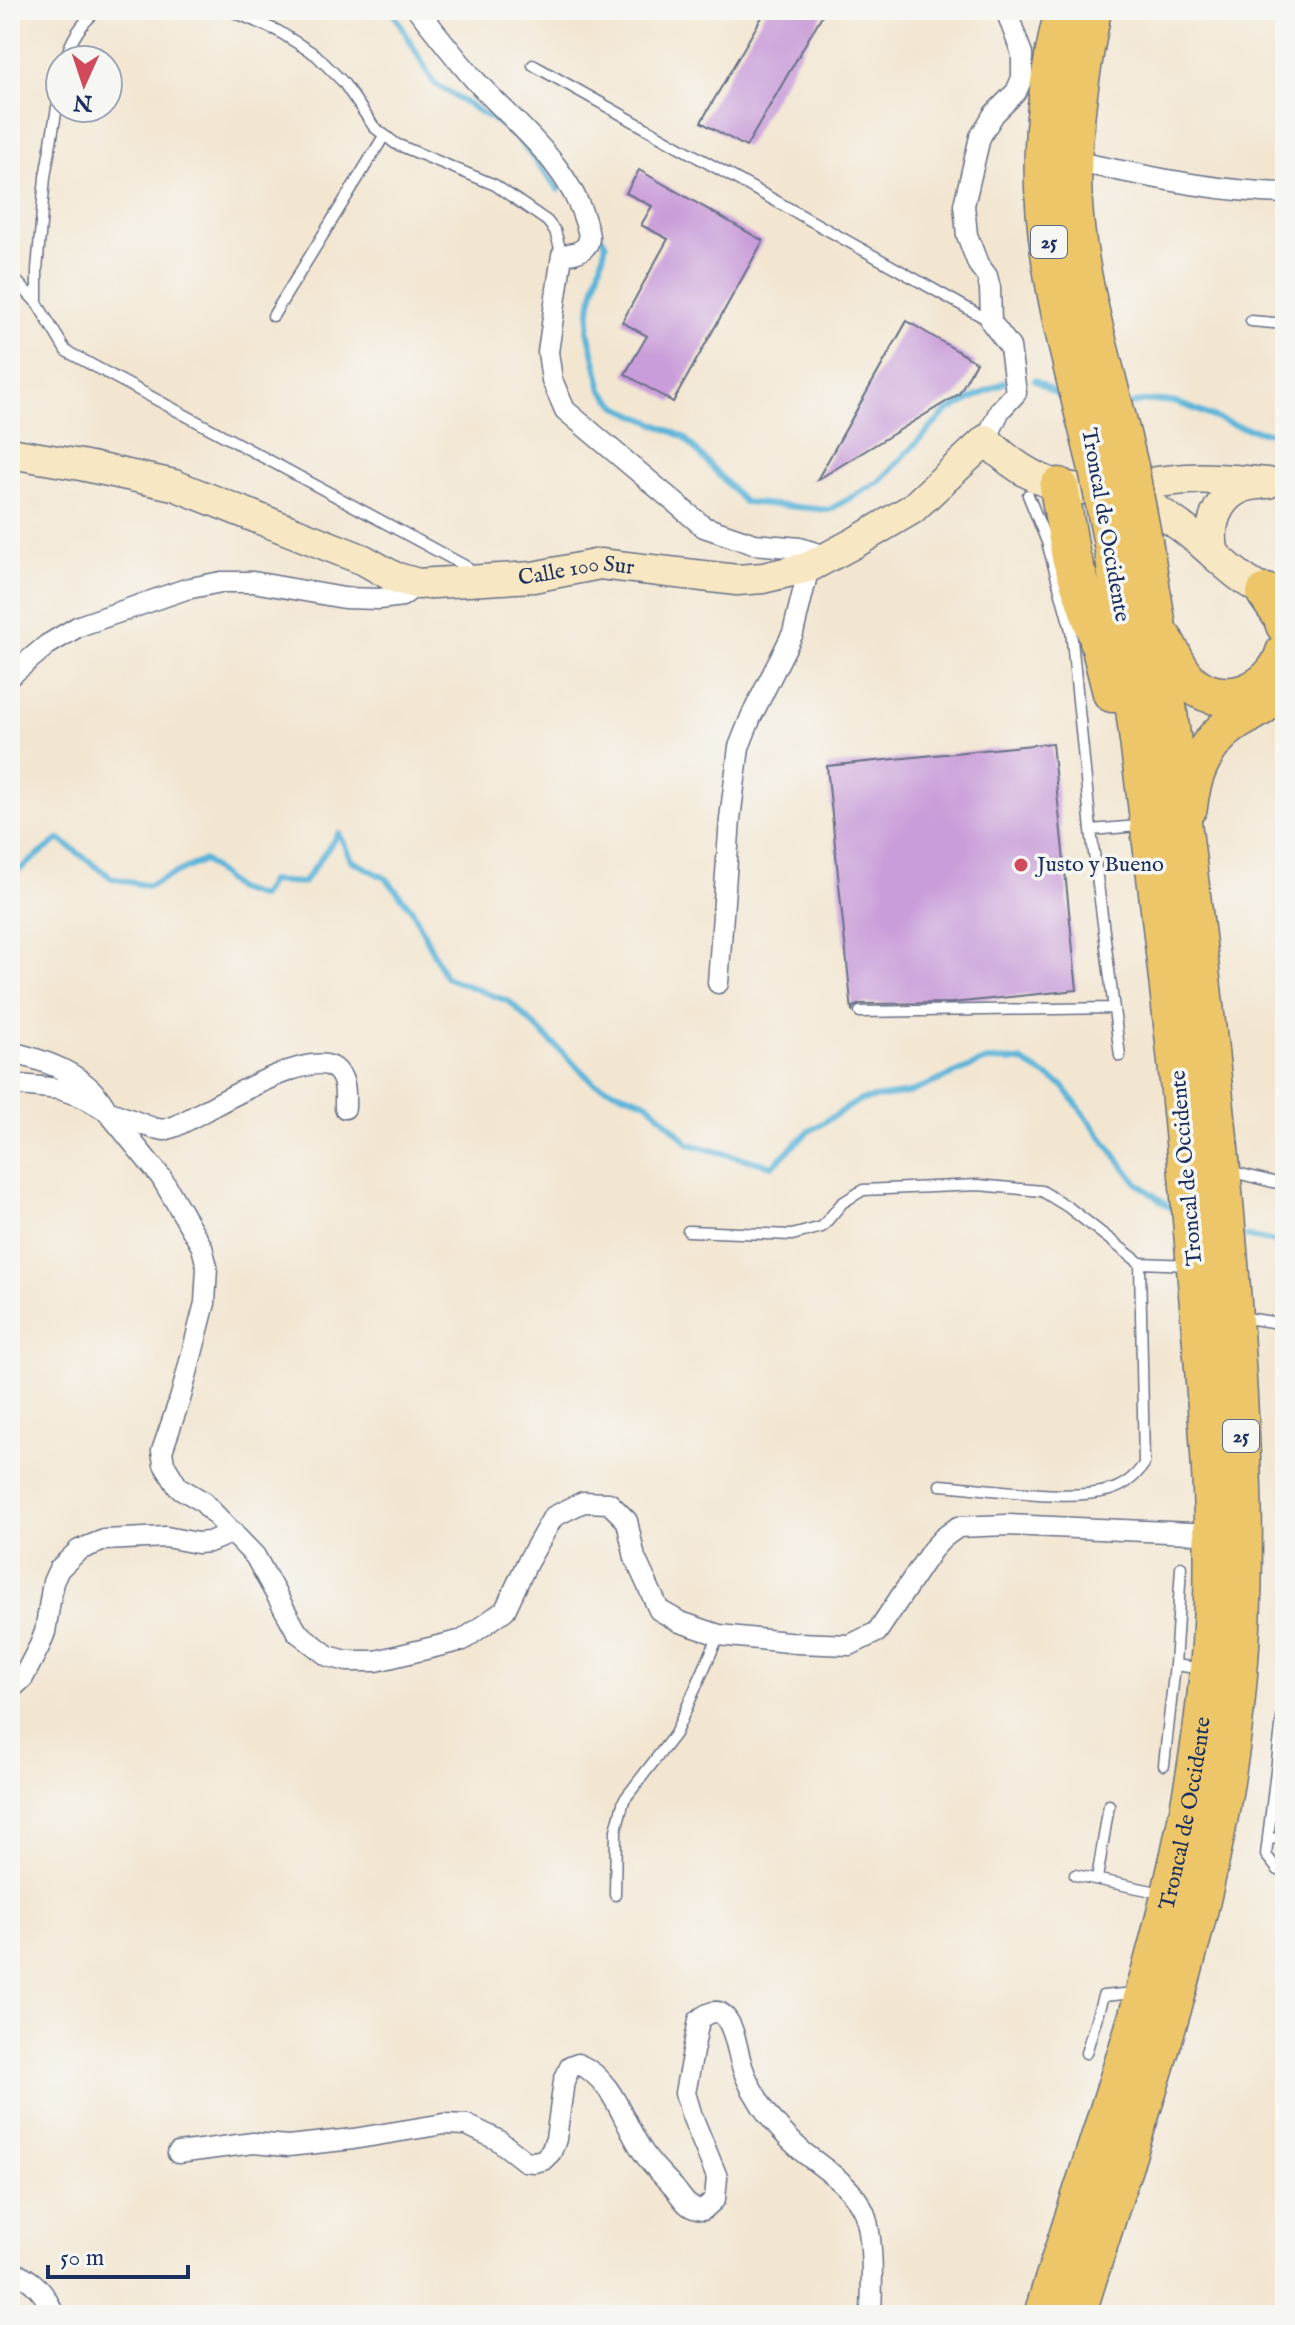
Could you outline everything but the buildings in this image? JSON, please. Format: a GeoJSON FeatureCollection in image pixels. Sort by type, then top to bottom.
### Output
{"type":"FeatureCollection","features":[{"type":"Feature","properties":{"kind":"highway","name":"Troncal de Occidente"},"geometry":{"type":"LineString","coordinates":[[1064,10],[1048,103],[1044,159],[1050,254],[1060,310],[1115,475]]}},
{"type":"Feature","properties":{"kind":"highway","name":"Troncal de Occidente"},"geometry":{"type":"LineString","coordinates":[[1043,2315],[1142,1999],[1171,1895],[1190,1806],[1192,1668],[1214,1534],[1189,1166],[1155,855],[1128,543],[1073,205],[1076,102],[1092,10]]}},
{"type":"Feature","properties":{"kind":"highway"},"geometry":{"type":"LineString","coordinates":[[1043,491],[1071,557],[1098,637],[1116,710],[1168,981]]}},
{"type":"Feature","properties":{"kind":"highway","name":"Troncal de Occidente"},"geometry":{"type":"LineString","coordinates":[[1076,2315],[1181,1978],[1209,1868],[1227,1772],[1240,1664],[1245,1531],[1222,1169],[1186,857],[1157,627],[1128,543]]}},
{"type":"Feature","properties":{"kind":"highway"},"geometry":{"type":"LineString","coordinates":[[1157,627],[1186,678],[1215,694],[1243,695],[1259,688],[1273,676],[1285,652]]}},
{"type":"Feature","properties":{"kind":"highway"},"geometry":{"type":"LineString","coordinates":[[1186,857],[1188,805],[1191,782],[1198,764],[1223,731],[1271,699],[1285,685]]}},
{"type":"Feature","properties":{"kind":"street"},"geometry":{"type":"LineString","coordinates":[[418,10],[473,78],[549,155],[581,209],[588,243],[576,253],[562,255],[548,352],[552,380],[565,410],[704,527],[754,544],[800,548],[818,562],[793,633],[739,747],[730,819],[718,983]]}},
{"type":"Feature","properties":{"kind":"street"},"geometry":{"type":"LineString","coordinates":[[991,322],[990,288],[967,235],[964,205],[980,137],[994,114],[1016,92],[1022,78],[1022,54],[1006,10]]}},
{"type":"Feature","properties":{"kind":"street"},"geometry":{"type":"LineString","coordinates":[[1072,161],[1210,188],[1285,193]]}},
{"type":"Feature","properties":{"kind":"street","name":"Calle 100 Sur"},"geometry":{"type":"LineString","coordinates":[[10,453],[174,485],[364,560],[394,577],[418,584],[533,577],[600,564],[713,580],[763,578],[818,562],[912,509],[986,440],[1000,410],[1016,393],[1010,347],[991,322]]}},
{"type":"Feature","properties":{"kind":"street"},"geometry":{"type":"LineString","coordinates":[[986,440],[1007,461],[1032,477],[1043,491],[1088,491],[1115,475],[1276,483]]}},
{"type":"Feature","properties":{"kind":"street"},"geometry":{"type":"LineString","coordinates":[[1115,475],[1238,577],[1279,606]]}},
{"type":"Feature","properties":{"kind":"street"},"geometry":{"type":"LineString","coordinates":[[1214,554],[1210,537],[1212,519],[1221,503],[1234,491],[1250,484],[1276,483]]}},
{"type":"Feature","properties":{"kind":"street"},"geometry":{"type":"LineString","coordinates":[[10,676],[47,645],[79,626],[186,589],[221,582],[253,582],[362,599],[402,596],[418,584]]}},
{"type":"Feature","properties":{"kind":"street"},"geometry":{"type":"LineString","coordinates":[[10,1052],[48,1063],[77,1077],[99,1096],[107,1111],[161,1177],[202,1247],[207,1267],[205,1303],[181,1396],[162,1451],[164,1464],[178,1487],[202,1501],[255,1556],[297,1632],[328,1656],[347,1661],[376,1661],[463,1640],[505,1610],[553,1517],[583,1502],[609,1503],[627,1521],[635,1558],[659,1610],[680,1622],[719,1635],[798,1643],[850,1645],[877,1632],[932,1550],[958,1527],[1007,1525],[1214,1534]]}},
{"type":"Feature","properties":{"kind":"street"},"geometry":{"type":"LineString","coordinates":[[10,1084],[60,1089],[85,1098],[107,1111],[164,1130],[289,1068],[317,1063],[334,1068],[345,1083],[345,1108]]}},
{"type":"Feature","properties":{"kind":"street"},"geometry":{"type":"LineString","coordinates":[[10,1689],[23,1678],[45,1632],[53,1582],[59,1569],[79,1550],[104,1540],[166,1537],[209,1542],[233,1532]]}},
{"type":"Feature","properties":{"kind":"street"},"geometry":{"type":"LineString","coordinates":[[178,2153],[253,2143],[288,2146],[327,2142],[444,2124],[467,2125],[498,2140],[525,2161],[543,2160],[551,2152],[558,2127],[564,2081],[570,2067],[578,2064],[588,2068],[617,2102],[643,2153],[685,2204],[695,2210],[703,2210],[715,2199],[717,2177],[685,2093],[699,2020],[707,2013],[717,2012],[724,2016],[729,2026],[744,2072],[757,2099],[777,2127],[804,2153],[828,2170],[863,2209],[871,2249],[871,2315]]}},
{"type":"Feature","properties":{"kind":"street"},"geometry":{"type":"LineString","coordinates":[[10,2270],[31,2280],[43,2293],[54,2315]]}},
{"type":"Feature","properties":{"kind":"lane"},"geometry":{"type":"LineString","coordinates":[[71,44],[89,17],[98,10]]}},
{"type":"Feature","properties":{"kind":"lane"},"geometry":{"type":"LineString","coordinates":[[229,10],[278,31],[316,55],[343,82],[366,118],[384,136],[408,150],[495,185],[547,221],[555,231],[562,255]]}},
{"type":"Feature","properties":{"kind":"lane"},"geometry":{"type":"LineString","coordinates":[[533,65],[991,322]]}},
{"type":"Feature","properties":{"kind":"lane"},"geometry":{"type":"LineString","coordinates":[[37,303],[45,177],[54,124]]}},
{"type":"Feature","properties":{"kind":"lane"},"geometry":{"type":"LineString","coordinates":[[273,316],[384,136]]}},
{"type":"Feature","properties":{"kind":"lane"},"geometry":{"type":"LineString","coordinates":[[10,274],[37,303],[66,351],[467,567]]}},
{"type":"Feature","properties":{"kind":"lane"},"geometry":{"type":"LineString","coordinates":[[1251,321],[1285,324]]}},
{"type":"Feature","properties":{"kind":"lane"},"geometry":{"type":"LineString","coordinates":[[1043,491],[1047,542],[1071,630],[1091,830],[1120,1056]]}},
{"type":"Feature","properties":{"kind":"lane"},"geometry":{"type":"LineString","coordinates":[[1091,830],[1138,826]]}},
{"type":"Feature","properties":{"kind":"lane"},"geometry":{"type":"LineString","coordinates":[[860,1012],[1114,1008]]}},
{"type":"Feature","properties":{"kind":"lane"},"geometry":{"type":"LineString","coordinates":[[1222,1169],[1285,1185]]}},
{"type":"Feature","properties":{"kind":"lane"},"geometry":{"type":"LineString","coordinates":[[688,1231],[792,1235],[822,1227],[842,1203],[863,1190],[978,1185],[1042,1191],[1068,1207],[1140,1263],[1196,1265]]}},
{"type":"Feature","properties":{"kind":"lane"},"geometry":{"type":"LineString","coordinates":[[940,1485],[1079,1495],[1112,1490],[1135,1476],[1144,1464],[1140,1263]]}},
{"type":"Feature","properties":{"kind":"lane"},"geometry":{"type":"LineString","coordinates":[[1233,1316],[1285,1324]]}},
{"type":"Feature","properties":{"kind":"lane"},"geometry":{"type":"LineString","coordinates":[[1164,1765],[1192,1668],[1181,1567]]}},
{"type":"Feature","properties":{"kind":"lane"},"geometry":{"type":"LineString","coordinates":[[615,1895],[616,1830],[624,1800],[675,1734],[719,1635]]}},
{"type":"Feature","properties":{"kind":"lane"},"geometry":{"type":"LineString","coordinates":[[1285,1694],[1266,1855],[1278,1870],[1285,1870]]}},
{"type":"Feature","properties":{"kind":"lane"},"geometry":{"type":"LineString","coordinates":[[1097,1879],[1109,1805]]}},
{"type":"Feature","properties":{"kind":"lane"},"geometry":{"type":"LineString","coordinates":[[1268,1838],[1285,1839]]}},
{"type":"Feature","properties":{"kind":"lane"},"geometry":{"type":"LineString","coordinates":[[1075,1875],[1171,1895]]}},
{"type":"Feature","properties":{"kind":"lane"},"geometry":{"type":"LineString","coordinates":[[1086,2053],[1103,1996],[1124,1994],[1142,1999]]}},
{"type":"Feature","properties":{"kind":"waterway"},"geometry":{"type":"LineString","coordinates":[[392,10],[434,83],[512,132],[559,190]]}},
{"type":"Feature","properties":{"kind":"waterway"},"geometry":{"type":"LineString","coordinates":[[595,226],[606,244],[591,302],[588,330],[602,390],[618,407],[684,437],[744,502],[829,510],[880,481],[947,411],[1005,382]]}},
{"type":"Feature","properties":{"kind":"waterway"},"geometry":{"type":"LineString","coordinates":[[1035,380],[1061,397]]}},
{"type":"Feature","properties":{"kind":"waterway"},"geometry":{"type":"LineString","coordinates":[[1131,404],[1148,401],[1176,403],[1241,427],[1285,435]]}},
{"type":"Feature","properties":{"kind":"waterway"},"geometry":{"type":"LineString","coordinates":[[10,877],[59,839],[112,878],[148,886],[204,860],[236,889],[261,897],[270,881],[303,883],[339,833],[351,860],[387,879],[413,911],[445,977],[510,1002],[594,1083],[647,1102],[689,1144],[772,1166],[808,1132],[860,1100],[909,1093],[987,1060],[1021,1061],[1062,1085],[1136,1182],[1176,1212]]}},
{"type":"Feature","properties":{"kind":"waterway"},"geometry":{"type":"LineString","coordinates":[[1245,1236],[1285,1244]]}},
{"type":"Feature","properties":{"kind":"place","name":"Justo y Bueno"},"geometry":{"type":"Point","coordinates":[1021,865]}}]}
